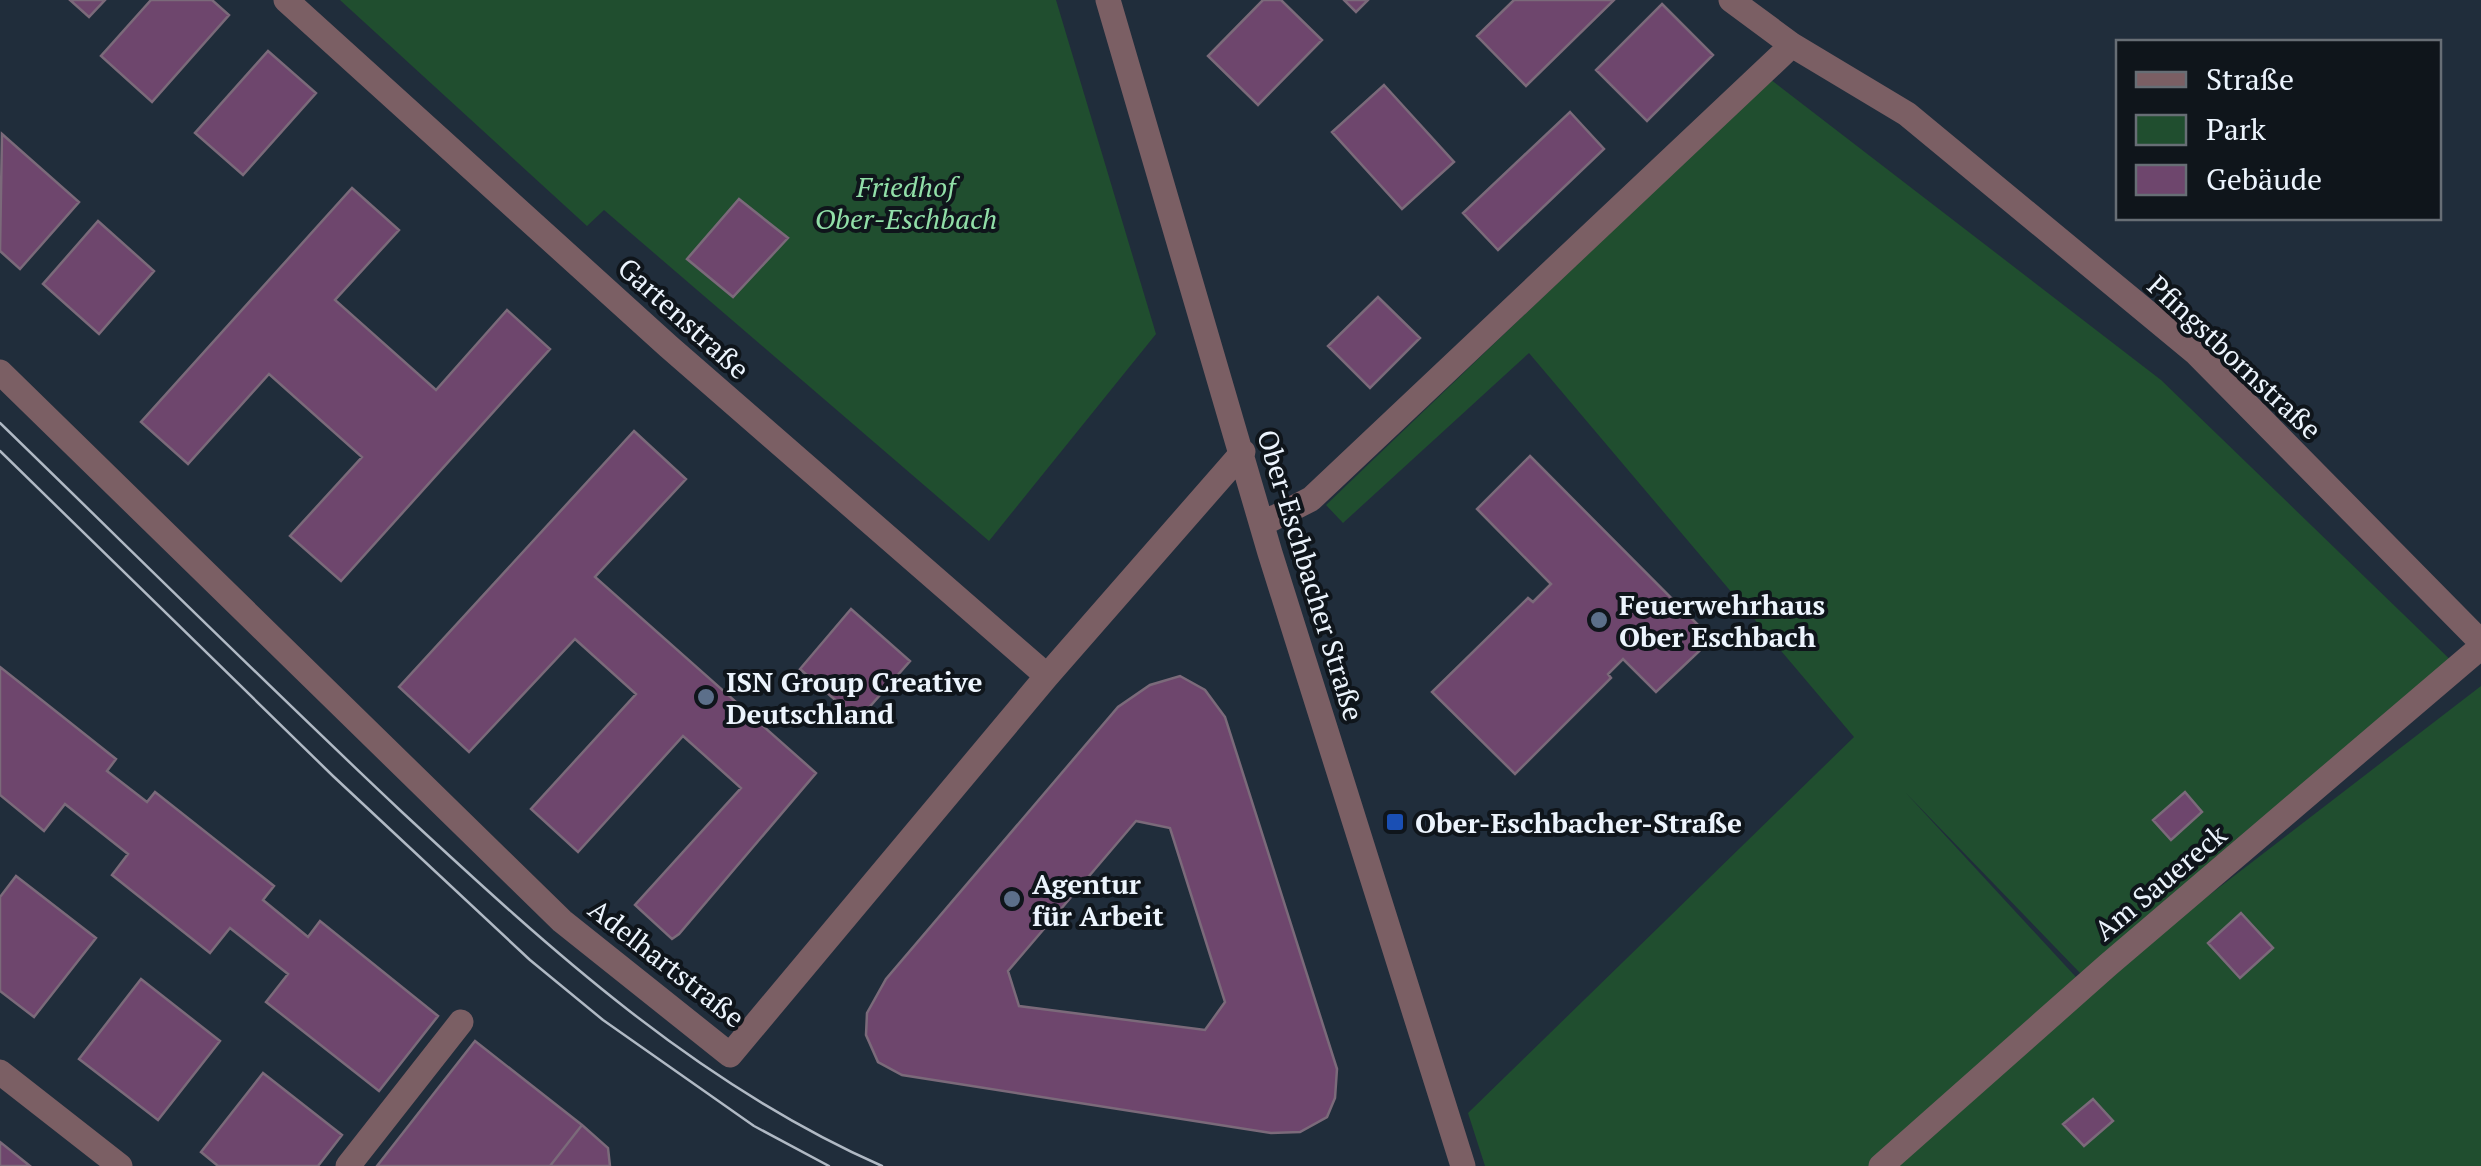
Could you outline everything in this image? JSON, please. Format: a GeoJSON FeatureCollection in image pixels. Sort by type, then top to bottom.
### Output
{"type":"FeatureCollection","features":[{"type":"Feature","properties":{"kind":"street","name":"Gartenstraße"},"geometry":{"type":"LineString","coordinates":[[286,0],[668,346],[1046,676]]}},
{"type":"Feature","properties":{"kind":"street","name":"Ober-Eschbacher Straße"},"geometry":{"type":"LineString","coordinates":[[1108,0],[1262,524],[1463,1166]]}},
{"type":"Feature","properties":{"kind":"street","name":"Pfingstbornstraße"},"geometry":{"type":"LineString","coordinates":[[1732,0],[1792,45],[1906,114],[2196,352],[2481,645]]}},
{"type":"Feature","properties":{"kind":"street"},"geometry":{"type":"LineString","coordinates":[[1262,524],[1311,499],[1792,45]]}},
{"type":"Feature","properties":{"kind":"street","name":"Adelhartstraße"},"geometry":{"type":"LineString","coordinates":[[0,372],[562,920],[730,1055],[1046,676],[1243,452]]}},
{"type":"Feature","properties":{"kind":"street","name":"Am Sauereck"},"geometry":{"type":"LineString","coordinates":[[1881,1166],[2481,645]]}},
{"type":"Feature","properties":{"kind":"street"},"geometry":{"type":"LineString","coordinates":[[348,1166],[461,1022]]}},
{"type":"Feature","properties":{"kind":"street"},"geometry":{"type":"LineString","coordinates":[[0,1072],[120,1166]]}},
{"type":"Feature","properties":{"kind":"green space","name":"Friedhof Ober-Eschbach"},"geometry":{"type":"Polygon","coordinates":[[[340,0],[1056,0],[1156,334],[989,541],[604,210],[587,226],[340,0]]]}},
{"type":"Feature","properties":{"kind":"green space"},"geometry":{"type":"Polygon","coordinates":[[[1770,79],[2161,380],[2463,672],[2082,975],[1905,792],[2087,989],[2481,686],[2481,1166],[1485,1166],[1468,1113],[1854,737],[1529,353],[1343,523],[1326,505],[1770,79]]]}},
{"type":"Feature","properties":{"kind":"building"},"geometry":{"type":"Polygon","coordinates":[[[70,0],[105,0],[89,17],[70,0]]]}},
{"type":"Feature","properties":{"kind":"building"},"geometry":{"type":"Polygon","coordinates":[[[151,0],[212,0],[229,15],[152,102],[101,56],[151,0]]]}},
{"type":"Feature","properties":{"kind":"building"},"geometry":{"type":"Polygon","coordinates":[[[1263,0],[1281,0],[1322,40],[1258,105],[1208,56],[1263,0]]]}},
{"type":"Feature","properties":{"kind":"building"},"geometry":{"type":"Polygon","coordinates":[[[1344,0],[1368,0],[1356,12],[1344,0]]]}},
{"type":"Feature","properties":{"kind":"building"},"geometry":{"type":"Polygon","coordinates":[[[1514,0],[1614,0],[1526,86],[1477,36],[1514,0]]]}},
{"type":"Feature","properties":{"kind":"building"},"geometry":{"type":"Polygon","coordinates":[[[1662,4],[1713,55],[1647,121],[1596,70],[1662,4]]]}},
{"type":"Feature","properties":{"kind":"building"},"geometry":{"type":"Polygon","coordinates":[[[268,51],[316,93],[243,175],[195,133],[268,51]]]}},
{"type":"Feature","properties":{"kind":"building"},"geometry":{"type":"Polygon","coordinates":[[[1384,85],[1454,162],[1402,209],[1332,132],[1384,85]]]}},
{"type":"Feature","properties":{"kind":"building"},"geometry":{"type":"Polygon","coordinates":[[[1570,112],[1604,149],[1498,250],[1463,213],[1570,112]]]}},
{"type":"Feature","properties":{"kind":"building"},"geometry":{"type":"Polygon","coordinates":[[[2,134],[79,202],[20,269],[0,251],[2,134]]]}},
{"type":"Feature","properties":{"kind":"building"},"geometry":{"type":"Polygon","coordinates":[[[352,188],[399,230],[335,300],[436,390],[507,310],[550,349],[341,581],[290,536],[362,457],[269,374],[188,464],[141,422],[352,188]]]}},
{"type":"Feature","properties":{"kind":"building"},"geometry":{"type":"Polygon","coordinates":[[[739,199],[788,238],[733,297],[687,259],[739,199]]]}},
{"type":"Feature","properties":{"kind":"building"},"geometry":{"type":"Polygon","coordinates":[[[98,221],[154,271],[99,334],[43,284],[98,221]]]}},
{"type":"Feature","properties":{"kind":"building"},"geometry":{"type":"Polygon","coordinates":[[[1378,297],[1420,338],[1370,388],[1328,346],[1378,297]]]}},
{"type":"Feature","properties":{"kind":"building"},"geometry":{"type":"Polygon","coordinates":[[[634,431],[686,479],[595,577],[816,773],[672,939],[635,905],[741,788],[683,736],[578,852],[531,809],[636,694],[575,639],[469,752],[399,687],[634,431]]]}},
{"type":"Feature","properties":{"kind":"building","name":"Feuerwehrhaus Ober Eschbach"},"geometry":{"type":"Polygon","coordinates":[[[1530,456],[1712,639],[1656,692],[1623,659],[1608,674],[1611,678],[1515,774],[1432,692],[1528,598],[1533,602],[1551,584],[1477,509],[1530,456]]]}},
{"type":"Feature","properties":{"kind":"building"},"geometry":{"type":"Polygon","coordinates":[[[851,609],[910,661],[858,720],[800,669],[851,609]]]}},
{"type":"Feature","properties":{"kind":"building"},"geometry":{"type":"Polygon","coordinates":[[[0,667],[116,759],[107,771],[147,802],[155,792],[274,886],[263,900],[308,937],[320,921],[438,1016],[379,1091],[266,1002],[288,974],[230,928],[210,953],[112,875],[128,854],[65,804],[44,831],[0,795],[0,667]]]}},
{"type":"Feature","properties":{"kind":"building","name":"Agentur für Arbeit"},"geometry":{"type":"Polygon","coordinates":[[[1180,676],[1205,690],[1225,717],[1337,1069],[1335,1098],[1327,1117],[1300,1132],[1271,1133],[902,1075],[878,1062],[866,1035],[867,1013],[886,979],[1118,707],[1150,685],[1180,676]],[[1136,821],[1008,971],[1019,1006],[1205,1030],[1225,1002],[1170,828],[1136,821]]]}},
{"type":"Feature","properties":{"kind":"building"},"geometry":{"type":"Polygon","coordinates":[[[2185,792],[2202,812],[2171,840],[2153,820],[2185,792]]]}},
{"type":"Feature","properties":{"kind":"building"},"geometry":{"type":"Polygon","coordinates":[[[16,876],[96,938],[34,1017],[0,991],[0,897],[16,876]]]}},
{"type":"Feature","properties":{"kind":"building"},"geometry":{"type":"Polygon","coordinates":[[[2241,913],[2273,948],[2240,978],[2208,943],[2241,913]]]}},
{"type":"Feature","properties":{"kind":"building"},"geometry":{"type":"Polygon","coordinates":[[[141,979],[220,1041],[158,1120],[79,1059],[141,979]]]}},
{"type":"Feature","properties":{"kind":"building"},"geometry":{"type":"Polygon","coordinates":[[[475,1041],[582,1125],[550,1166],[377,1166],[475,1041]]]}},
{"type":"Feature","properties":{"kind":"building"},"geometry":{"type":"Polygon","coordinates":[[[263,1073],[342,1135],[318,1166],[218,1166],[201,1152],[263,1073]]]}},
{"type":"Feature","properties":{"kind":"building"},"geometry":{"type":"Polygon","coordinates":[[[2093,1099],[2113,1121],[2084,1146],[2063,1124],[2093,1099]]]}},
{"type":"Feature","properties":{"kind":"building"},"geometry":{"type":"Polygon","coordinates":[[[582,1125],[608,1148],[610,1166],[550,1166],[582,1125]]]}},
{"type":"Feature","properties":{"kind":"building"},"geometry":{"type":"Polygon","coordinates":[[[0,1142],[30,1166],[0,1166],[0,1142]]]}},
{"type":"Feature","properties":{"kind":"tram line"},"geometry":{"type":"LineString","coordinates":[[0,423],[403,813],[570,963],[687,1054],[749,1095],[882,1166]]}},
{"type":"Feature","properties":{"kind":"tram line"},"geometry":{"type":"LineString","coordinates":[[0,451],[333,776],[530,960],[603,1020],[754,1126],[829,1166]]}},
{"type":"Feature","properties":{"kind":"place","name":"Feuerwehrhaus Ober Eschbach"},"geometry":{"type":"Point","coordinates":[1599,620]}},
{"type":"Feature","properties":{"kind":"place","name":"ISN Group Creative Deutschland"},"geometry":{"type":"Point","coordinates":[706,697]}},
{"type":"Feature","properties":{"kind":"place","name":"Ober-Eschbacher-Straße"},"geometry":{"type":"Point","coordinates":[1395,822]}},
{"type":"Feature","properties":{"kind":"place","name":"Agentur für Arbeit"},"geometry":{"type":"Point","coordinates":[1012,899]}}]}
